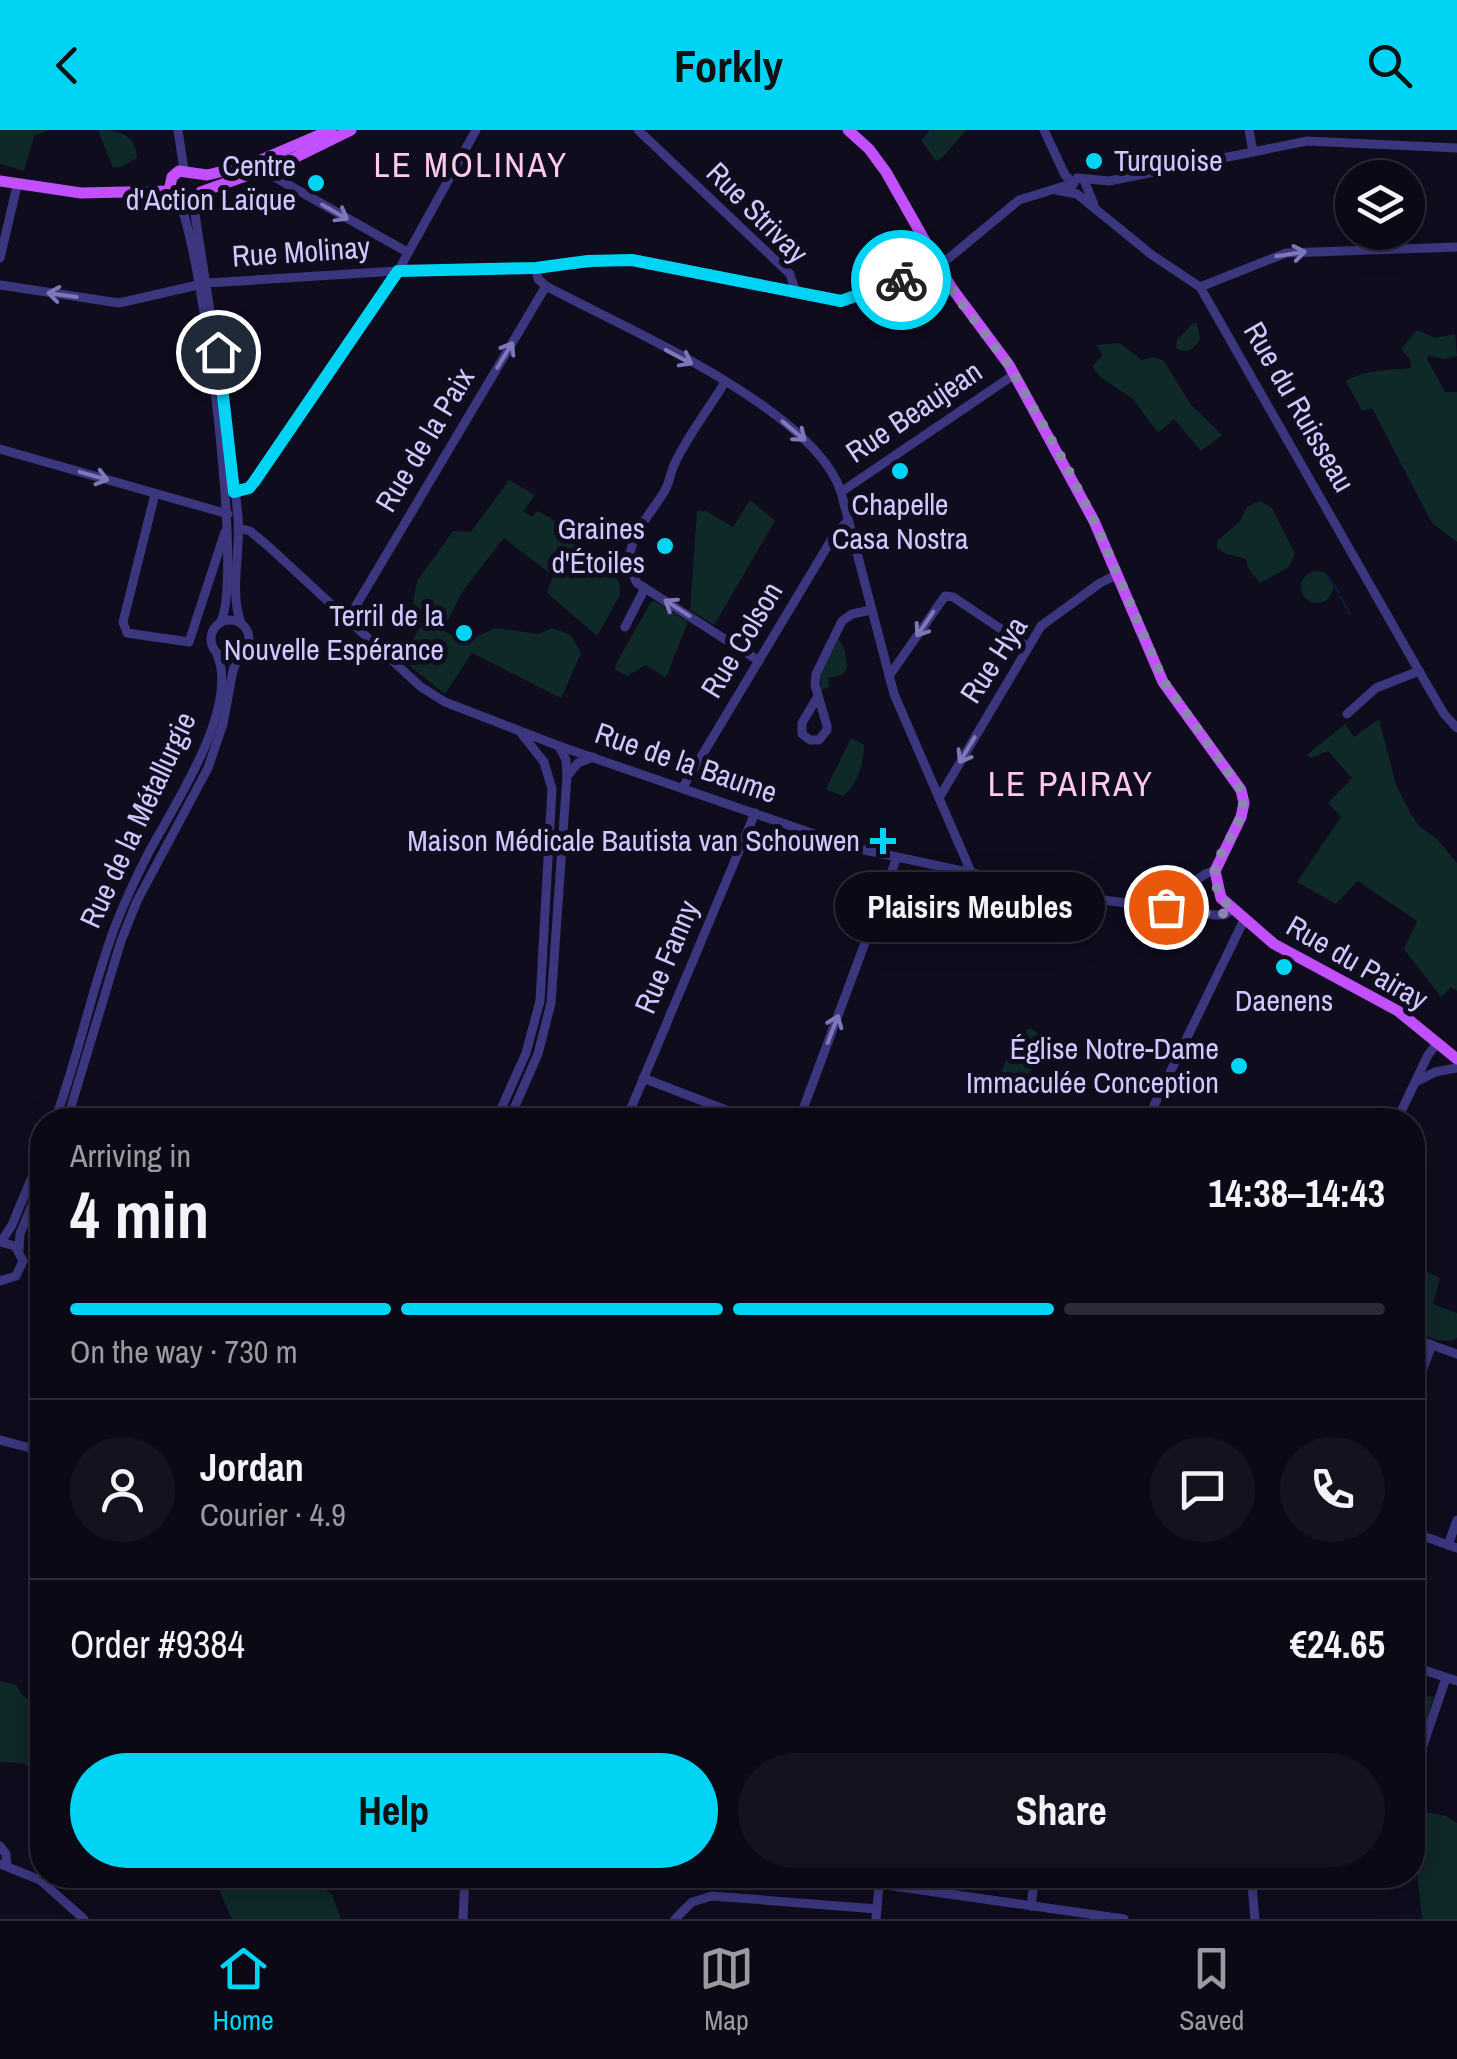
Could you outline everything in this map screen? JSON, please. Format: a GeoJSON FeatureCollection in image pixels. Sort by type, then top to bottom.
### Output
{"type":"FeatureCollection","features":[{"type":"Feature","properties":{"kind":"main road"},"geometry":{"type":"LineString","coordinates":[[169,191],[172,177],[184,170],[198,175],[259,163],[330,130]]}},
{"type":"Feature","properties":{"kind":"main road"},"geometry":{"type":"LineString","coordinates":[[0,181],[81,194],[169,191],[179,202],[192,202],[199,194],[264,171],[351,130]]}},
{"type":"Feature","properties":{"kind":"main road"},"geometry":{"type":"LineString","coordinates":[[848,130],[886,172],[950,288],[1014,374],[1079,491],[1164,682],[1243,796],[1241,817],[1215,871],[1218,892],[1232,909]]}},
{"type":"Feature","properties":{"kind":"main road"},"geometry":{"type":"LineString","coordinates":[[198,175],[199,194]]}},
{"type":"Feature","properties":{"kind":"main road","name":"Rue du Pairay"},"geometry":{"type":"LineString","coordinates":[[1232,909],[1292,956],[1398,1011],[1457,1059]]}},
{"type":"Feature","properties":{"kind":"street"},"geometry":{"type":"LineString","coordinates":[[178,130],[184,170]]}},
{"type":"Feature","properties":{"kind":"street"},"geometry":{"type":"LineString","coordinates":[[234,492],[249,488],[254,482],[398,271],[476,130]]}},
{"type":"Feature","properties":{"kind":"street","name":"Rue Strivay"},"geometry":{"type":"LineString","coordinates":[[638,130],[790,274],[795,290]]}},
{"type":"Feature","properties":{"kind":"street"},"geometry":{"type":"LineString","coordinates":[[1044,130],[1064,175],[1078,185],[1307,141],[1457,148]]}},
{"type":"Feature","properties":{"kind":"street"},"geometry":{"type":"LineString","coordinates":[[1249,130],[1253,152]]}},
{"type":"Feature","properties":{"kind":"street"},"geometry":{"type":"LineString","coordinates":[[264,171],[407,252]]}},
{"type":"Feature","properties":{"kind":"street","name":"Rue Molinay"},"geometry":{"type":"LineString","coordinates":[[0,285],[124,302],[202,284],[632,260],[835,301],[846,300],[938,263],[966,246],[1019,200],[1078,185]]}},
{"type":"Feature","properties":{"kind":"street","name":"Rue du Ruisseau"},"geometry":{"type":"LineString","coordinates":[[1078,185],[1094,205],[1152,255],[1200,287],[1444,714],[1457,728]]}},
{"type":"Feature","properties":{"kind":"street"},"geometry":{"type":"LineString","coordinates":[[0,258],[17,186]]}},
{"type":"Feature","properties":{"kind":"street"},"geometry":{"type":"LineString","coordinates":[[199,194],[195,214],[202,284],[228,514],[234,527]]}},
{"type":"Feature","properties":{"kind":"street"},"geometry":{"type":"LineString","coordinates":[[155,494],[123,625],[130,634],[186,643],[234,527],[234,492],[224,392],[202,284],[179,202]]}},
{"type":"Feature","properties":{"kind":"street"},"geometry":{"type":"LineString","coordinates":[[1200,287],[1286,253],[1457,247]]}},
{"type":"Feature","properties":{"kind":"street"},"geometry":{"type":"LineString","coordinates":[[536,268],[538,280],[546,286],[725,382],[768,410],[808,442],[828,466],[841,492],[894,694],[971,872]]}},
{"type":"Feature","properties":{"kind":"street","name":"Rue de la Paix"},"geometry":{"type":"LineString","coordinates":[[348,620],[546,286]]}},
{"type":"Feature","properties":{"kind":"street","name":"Rue Beaujean"},"geometry":{"type":"LineString","coordinates":[[841,492],[1014,374]]}},
{"type":"Feature","properties":{"kind":"street"},"geometry":{"type":"LineString","coordinates":[[725,382],[676,461],[662,495],[632,540],[632,574],[645,588],[758,661]]}},
{"type":"Feature","properties":{"kind":"street"},"geometry":{"type":"LineString","coordinates":[[0,449],[228,514]]}},
{"type":"Feature","properties":{"kind":"street","name":"Rue Colson"},"geometry":{"type":"LineString","coordinates":[[682,788],[836,532],[848,521]]}},
{"type":"Feature","properties":{"kind":"street","name":"Rue de la Baume"},"geometry":{"type":"LineString","coordinates":[[234,527],[250,532],[268,546],[431,694],[559,746],[855,848],[1089,898],[1220,915],[1232,909]]}},
{"type":"Feature","properties":{"kind":"street","name":"Rue de la Métallurgie"},"geometry":{"type":"LineString","coordinates":[[59,1108],[116,924],[207,741],[221,667],[210,640],[227,604],[234,527]]}},
{"type":"Feature","properties":{"kind":"street","name":"Rue de la Métallurgie"},"geometry":{"type":"LineString","coordinates":[[71,1108],[121,940],[142,890],[208,768],[224,724],[233,670],[249,640],[236,608],[234,527]]}},
{"type":"Feature","properties":{"kind":"street","name":"Rue Hya"},"geometry":{"type":"LineString","coordinates":[[939,798],[1040,626],[1100,582],[1118,574]]}},
{"type":"Feature","properties":{"kind":"street"},"geometry":{"type":"LineString","coordinates":[[626,627],[645,588]]}},
{"type":"Feature","properties":{"kind":"street"},"geometry":{"type":"LineString","coordinates":[[890,676],[946,596],[1028,646]]}},
{"type":"Feature","properties":{"kind":"street"},"geometry":{"type":"LineString","coordinates":[[818,696],[800,730],[813,741],[823,738],[827,730],[816,674],[840,624],[849,615],[871,610]]}},
{"type":"Feature","properties":{"kind":"street"},"geometry":{"type":"LineString","coordinates":[[220,623],[230,620],[241,624]]}},
{"type":"Feature","properties":{"kind":"street"},"geometry":{"type":"LineString","coordinates":[[217,654],[227,658],[239,656]]}},
{"type":"Feature","properties":{"kind":"street"},"geometry":{"type":"LineString","coordinates":[[1347,714],[1376,688],[1419,671]]}},
{"type":"Feature","properties":{"kind":"street"},"geometry":{"type":"LineString","coordinates":[[501,1108],[526,1052],[540,1001],[552,801],[544,762],[515,728]]}},
{"type":"Feature","properties":{"kind":"street"},"geometry":{"type":"LineString","coordinates":[[514,1108],[538,1054],[550,1003],[566,776],[566,760],[559,746]]}},
{"type":"Feature","properties":{"kind":"street"},"geometry":{"type":"LineString","coordinates":[[566,776],[583,759],[595,756]]}},
{"type":"Feature","properties":{"kind":"street","name":"Rue Fanny"},"geometry":{"type":"LineString","coordinates":[[631,1108],[755,813]]}},
{"type":"Feature","properties":{"kind":"street"},"geometry":{"type":"LineString","coordinates":[[803,1108],[897,857]]}},
{"type":"Feature","properties":{"kind":"street"},"geometry":{"type":"LineString","coordinates":[[1182,909],[1182,896],[1205,873],[1215,871]]}},
{"type":"Feature","properties":{"kind":"street"},"geometry":{"type":"LineString","coordinates":[[1153,1108],[1244,920]]}},
{"type":"Feature","properties":{"kind":"street"},"geometry":{"type":"LineString","coordinates":[[1404,1108],[1438,1042]]}},
{"type":"Feature","properties":{"kind":"street"},"geometry":{"type":"LineString","coordinates":[[1416,1082],[1427,1075],[1457,1068]]}},
{"type":"Feature","properties":{"kind":"street"},"geometry":{"type":"LineString","coordinates":[[644,1078],[721,1108]]}},
{"type":"Feature","properties":{"kind":"street"},"geometry":{"type":"LineString","coordinates":[[19,1250],[0,1243],[30,1182]]}},
{"type":"Feature","properties":{"kind":"street"},"geometry":{"type":"LineString","coordinates":[[2,1284],[20,1272],[21,1232],[30,1211]]}},
{"type":"Feature","properties":{"kind":"street"},"geometry":{"type":"LineString","coordinates":[[1425,1343],[1457,1354]]}},
{"type":"Feature","properties":{"kind":"street"},"geometry":{"type":"LineString","coordinates":[[1425,1363],[1432,1345]]}},
{"type":"Feature","properties":{"kind":"street"},"geometry":{"type":"LineString","coordinates":[[2,1443],[30,1449]]}},
{"type":"Feature","properties":{"kind":"street"},"geometry":{"type":"LineString","coordinates":[[1425,1536],[1453,1546],[1457,1520]]}},
{"type":"Feature","properties":{"kind":"street"},"geometry":{"type":"LineString","coordinates":[[1425,1670],[1452,1679],[1425,1742]]}},
{"type":"Feature","properties":{"kind":"street"},"geometry":{"type":"LineString","coordinates":[[0,1846],[6,1854],[2,1865],[30,1876]]}},
{"type":"Feature","properties":{"kind":"street"},"geometry":{"type":"LineString","coordinates":[[49,1888],[84,1919]]}},
{"type":"Feature","properties":{"kind":"street"},"geometry":{"type":"LineString","coordinates":[[463,1919],[464,1888]]}},
{"type":"Feature","properties":{"kind":"street"},"geometry":{"type":"LineString","coordinates":[[675,1919],[692,1902],[712,1896],[876,1914],[878,1888]]}},
{"type":"Feature","properties":{"kind":"street"},"geometry":{"type":"LineString","coordinates":[[926,1888],[1124,1919]]}},
{"type":"Feature","properties":{"kind":"street"},"geometry":{"type":"LineString","coordinates":[[1031,1906],[1033,1888]]}},
{"type":"Feature","properties":{"kind":"street"},"geometry":{"type":"LineString","coordinates":[[1253,1888],[1255,1919]]}},
{"type":"Feature","properties":{"kind":"green space"},"geometry":{"type":"Polygon","coordinates":[[[0,130],[48,130],[34,136],[24,171],[0,164],[0,130]]]}},
{"type":"Feature","properties":{"kind":"green space"},"geometry":{"type":"Polygon","coordinates":[[[98,130],[125,135],[133,143],[137,158],[113,168],[98,130]]]}},
{"type":"Feature","properties":{"kind":"green space"},"geometry":{"type":"Polygon","coordinates":[[[930,130],[966,130],[936,161],[921,140],[930,130]]]}},
{"type":"Feature","properties":{"kind":"green space"},"geometry":{"type":"Polygon","coordinates":[[[1197,323],[1198,343],[1187,351],[1176,348],[1177,340],[1197,323]]]}},
{"type":"Feature","properties":{"kind":"green space"},"geometry":{"type":"Polygon","coordinates":[[[1417,330],[1435,338],[1455,334],[1457,356],[1427,359],[1445,392],[1457,392],[1457,542],[1432,523],[1372,408],[1362,411],[1346,381],[1369,373],[1411,368],[1410,359],[1401,349],[1417,330]]]}},
{"type":"Feature","properties":{"kind":"green space"},"geometry":{"type":"Polygon","coordinates":[[[1119,343],[1142,360],[1153,357],[1164,361],[1191,405],[1222,435],[1201,451],[1174,419],[1158,433],[1133,399],[1099,376],[1092,366],[1103,355],[1096,345],[1119,343]]]}},
{"type":"Feature","properties":{"kind":"green space"},"geometry":{"type":"Polygon","coordinates":[[[509,480],[535,495],[523,511],[532,517],[537,511],[549,517],[619,581],[620,595],[597,636],[547,593],[553,576],[504,538],[462,592],[443,630],[463,643],[495,628],[539,634],[552,628],[571,635],[581,653],[561,698],[472,653],[445,694],[401,659],[426,617],[413,603],[417,581],[453,531],[471,532],[509,480]]]}},
{"type":"Feature","properties":{"kind":"green space"},"geometry":{"type":"Polygon","coordinates":[[[750,500],[775,521],[714,625],[690,610],[697,511],[706,511],[733,527],[750,500]]]}},
{"type":"Feature","properties":{"kind":"green space"},"geometry":{"type":"Polygon","coordinates":[[[1260,501],[1272,508],[1295,554],[1289,567],[1260,583],[1246,559],[1226,554],[1217,548],[1217,541],[1240,521],[1247,507],[1260,501]]]}},
{"type":"Feature","properties":{"kind":"green space"},"geometry":{"type":"Polygon","coordinates":[[[1317,571],[1329,575],[1333,587],[1329,599],[1317,603],[1305,599],[1301,587],[1305,575],[1317,571]]]}},
{"type":"Feature","properties":{"kind":"green space"},"geometry":{"type":"Polygon","coordinates":[[[655,601],[688,622],[667,675],[664,677],[646,665],[627,676],[615,670],[617,662],[655,601]]]}},
{"type":"Feature","properties":{"kind":"green space"},"geometry":{"type":"Polygon","coordinates":[[[839,639],[847,668],[842,675],[828,678],[829,687],[821,690],[820,675],[839,639]]]}},
{"type":"Feature","properties":{"kind":"green space"},"geometry":{"type":"Polygon","coordinates":[[[1379,719],[1396,785],[1411,814],[1457,863],[1457,991],[1451,987],[1441,997],[1404,949],[1417,921],[1358,881],[1336,904],[1297,882],[1341,817],[1328,803],[1352,778],[1328,751],[1311,758],[1307,755],[1345,724],[1354,737],[1379,719]]]}},
{"type":"Feature","properties":{"kind":"green space"},"geometry":{"type":"Polygon","coordinates":[[[851,738],[864,745],[863,759],[856,779],[843,796],[826,789],[851,738]]]}},
{"type":"Feature","properties":{"kind":"green space"},"geometry":{"type":"Polygon","coordinates":[[[1030,1028],[1046,1038],[1022,1097],[1018,1098],[1006,1090],[1000,1076],[1016,1036],[1030,1028]]]}},
{"type":"Feature","properties":{"kind":"green space"},"geometry":{"type":"Polygon","coordinates":[[[1425,1271],[1440,1278],[1433,1304],[1457,1313],[1457,1338],[1425,1335],[1425,1271]]]}},
{"type":"Feature","properties":{"kind":"green space"},"geometry":{"type":"Polygon","coordinates":[[[0,1681],[16,1685],[30,1700],[30,1767],[0,1762],[0,1681]]]}},
{"type":"Feature","properties":{"kind":"green space"},"geometry":{"type":"Polygon","coordinates":[[[1425,1696],[1434,1697],[1425,1723],[1425,1696]]]}},
{"type":"Feature","properties":{"kind":"green space"},"geometry":{"type":"Polygon","coordinates":[[[1425,1812],[1457,1823],[1457,1919],[1422,1919],[1419,1888],[1425,1888],[1425,1812]]]}},
{"type":"Feature","properties":{"kind":"green space"},"geometry":{"type":"Polygon","coordinates":[[[218,1888],[321,1888],[332,1894],[341,1919],[232,1919],[218,1888]]]}},
{"type":"Feature","properties":{"kind":"waterway"},"geometry":{"type":"LineString","coordinates":[[1329,578],[1339,593]]}},
{"type":"Feature","properties":{"kind":"waterway"},"geometry":{"type":"LineString","coordinates":[[1340,596],[1350,614]]}},
{"type":"Feature","properties":{"kind":"way so far"},"geometry":{"type":"LineString","coordinates":[[901,280],[938,263],[950,288],[1009,365],[1094,522],[1153,662],[1180,709],[1241,790],[1244,809],[1215,871],[1218,892],[1232,909],[1220,915],[1166,907]]}},
{"type":"Feature","properties":{"kind":"place","name":"Turquoise"},"geometry":{"type":"Point","coordinates":[1094,161]}},
{"type":"Feature","properties":{"kind":"place","name":"Centre d'Action Laïque"},"geometry":{"type":"Point","coordinates":[316,183]}},
{"type":"Feature","properties":{"kind":"place","name":"Chapelle Casa Nostra"},"geometry":{"type":"Point","coordinates":[900,471]}},
{"type":"Feature","properties":{"kind":"place","name":"Graines d'Étoiles"},"geometry":{"type":"Point","coordinates":[665,546]}},
{"type":"Feature","properties":{"kind":"place","name":"Terril de la Nouvelle Espérance"},"geometry":{"type":"Point","coordinates":[464,633]}},
{"type":"Feature","properties":{"kind":"place","name":"Maison Médicale Bautista van Schouwen"},"geometry":{"type":"Point","coordinates":[883,841]}},
{"type":"Feature","properties":{"kind":"place","name":"Plaisirs Meubles"},"geometry":{"type":"Point","coordinates":[1166,907]}},
{"type":"Feature","properties":{"kind":"place","name":"Daenens"},"geometry":{"type":"Point","coordinates":[1284,967]}},
{"type":"Feature","properties":{"kind":"place","name":"Église Notre-Dame Immaculée Conception"},"geometry":{"type":"Point","coordinates":[1239,1066]}},
{"type":"Feature","properties":{"kind":"district","name":"LE MOLINAY"},"geometry":{"type":"Point","coordinates":[471,165]}},
{"type":"Feature","properties":{"kind":"district","name":"LE PAIRAY"},"geometry":{"type":"Point","coordinates":[1071,784]}},
{"type":"Feature","properties":{"kind":"route"},"geometry":{"type":"LineString","coordinates":[[218,352],[234,492],[249,488],[254,482],[398,271],[536,268],[632,260],[835,301],[852,299],[901,280]]}}]}
